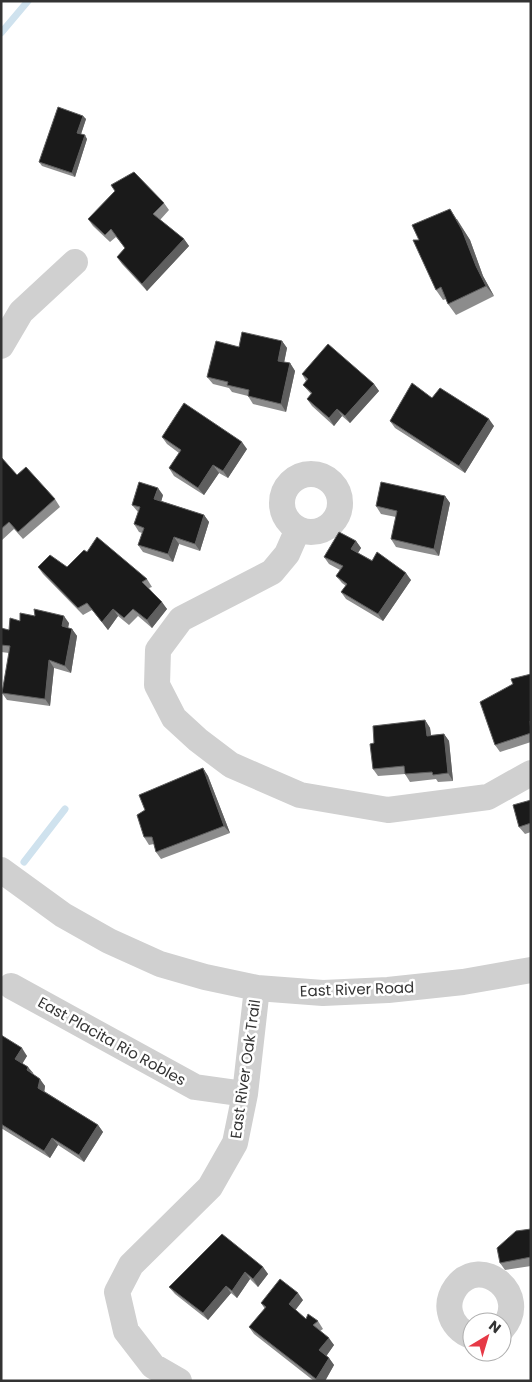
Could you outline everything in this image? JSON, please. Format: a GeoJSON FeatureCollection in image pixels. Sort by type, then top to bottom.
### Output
{"type":"FeatureCollection","features":[{"type":"Feature","properties":{"kind":"street"},"geometry":{"type":"LineString","coordinates":[[1,346],[21,312],[75,262]]}},
{"type":"Feature","properties":{"kind":"street"},"geometry":{"type":"LineString","coordinates":[[298,528],[287,554],[272,572],[181,619],[158,650],[157,685],[174,718],[198,740],[231,765],[300,795],[388,810],[488,797],[531,773]]}},
{"type":"Feature","properties":{"kind":"street","name":"East River Road"},"geometry":{"type":"LineString","coordinates":[[1,870],[63,915],[109,941],[160,964],[205,977],[257,988],[323,993],[388,990],[463,982],[531,970]]}},
{"type":"Feature","properties":{"kind":"street","name":"East Placita Rio Robles"},"geometry":{"type":"LineString","coordinates":[[11,986],[195,1087],[245,1094]]}},
{"type":"Feature","properties":{"kind":"street","name":"East River Oak Trail"},"geometry":{"type":"LineString","coordinates":[[179,1381],[153,1366],[126,1331],[117,1292],[130,1265],[210,1187],[235,1144],[245,1094],[257,988]]}},
{"type":"Feature","properties":{"kind":"street"},"geometry":{"type":"LineString","coordinates":[[462,1331],[453,1322],[449,1301],[452,1291],[458,1283],[467,1277],[487,1275],[504,1285],[510,1294],[521,1302],[512,1313]]}},
{"type":"Feature","properties":{"kind":"building"},"geometry":{"type":"Polygon","coordinates":[[[58,107],[83,116],[77,133],[85,135],[72,173],[39,162],[58,107]]]}},
{"type":"Feature","properties":{"kind":"building"},"geometry":{"type":"Polygon","coordinates":[[[134,172],[164,203],[153,214],[184,239],[142,284],[117,257],[125,248],[111,229],[105,235],[88,219],[115,191],[111,185],[134,172]]]}},
{"type":"Feature","properties":{"kind":"building"},"geometry":{"type":"Polygon","coordinates":[[[450,209],[462,230],[486,286],[448,304],[441,287],[436,290],[413,240],[419,240],[412,225],[450,209]]]}},
{"type":"Feature","properties":{"kind":"building"},"geometry":{"type":"Polygon","coordinates":[[[242,332],[282,341],[278,361],[290,363],[281,404],[248,396],[249,390],[227,385],[228,382],[207,377],[216,341],[239,347],[242,332]]]}},
{"type":"Feature","properties":{"kind":"building"},"geometry":{"type":"Polygon","coordinates":[[[328,344],[374,384],[345,416],[337,409],[329,418],[307,399],[312,393],[303,385],[308,379],[302,374],[328,344]]]}},
{"type":"Feature","properties":{"kind":"building"},"geometry":{"type":"Polygon","coordinates":[[[412,383],[432,398],[440,388],[489,419],[459,466],[390,421],[412,383]]]}},
{"type":"Feature","properties":{"kind":"building"},"geometry":{"type":"Polygon","coordinates":[[[184,403],[242,442],[223,471],[213,465],[198,488],[169,468],[181,450],[162,437],[184,403]]]}},
{"type":"Feature","properties":{"kind":"building"},"geometry":{"type":"Polygon","coordinates":[[[1,457],[17,475],[26,467],[55,499],[18,532],[9,522],[1,529],[1,457]]]}},
{"type":"Feature","properties":{"kind":"building"},"geometry":{"type":"Polygon","coordinates":[[[139,482],[158,488],[154,499],[204,515],[195,544],[174,537],[168,554],[138,545],[144,528],[134,524],[140,507],[132,505],[139,482]]]}},
{"type":"Feature","properties":{"kind":"building"},"geometry":{"type":"Polygon","coordinates":[[[381,482],[445,496],[434,549],[391,539],[397,511],[376,506],[381,482]]]}},
{"type":"Feature","properties":{"kind":"building"},"geometry":{"type":"Polygon","coordinates":[[[339,532],[356,541],[351,549],[372,561],[377,552],[406,573],[378,614],[341,592],[347,584],[336,576],[343,566],[324,557],[339,532]]]}},
{"type":"Feature","properties":{"kind":"building"},"geometry":{"type":"Polygon","coordinates":[[[97,537],[147,579],[142,582],[162,602],[147,620],[133,609],[124,618],[113,609],[102,622],[87,603],[78,608],[38,567],[50,555],[67,567],[84,550],[87,552],[97,537]]]}},
{"type":"Feature","properties":{"kind":"building"},"geometry":{"type":"Polygon","coordinates":[[[34,609],[64,616],[62,626],[72,629],[65,666],[49,660],[45,699],[2,693],[10,646],[1,645],[1,628],[9,630],[10,618],[20,621],[20,613],[35,616],[34,609]]]}},
{"type":"Feature","properties":{"kind":"building"},"geometry":{"type":"Polygon","coordinates":[[[531,674],[531,733],[495,745],[480,702],[513,684],[511,679],[531,674]]]}},
{"type":"Feature","properties":{"kind":"building"},"geometry":{"type":"Polygon","coordinates":[[[425,720],[427,736],[444,734],[448,773],[433,775],[432,772],[405,774],[404,766],[373,769],[370,744],[374,743],[373,726],[425,720]]]}},
{"type":"Feature","properties":{"kind":"building"},"geometry":{"type":"Polygon","coordinates":[[[203,768],[224,826],[156,852],[152,837],[144,837],[137,815],[145,810],[139,795],[203,768]]]}},
{"type":"Feature","properties":{"kind":"building"},"geometry":{"type":"Polygon","coordinates":[[[531,800],[531,823],[519,827],[513,805],[531,800]]]}},
{"type":"Feature","properties":{"kind":"building"},"geometry":{"type":"Polygon","coordinates":[[[1,1035],[22,1048],[15,1059],[28,1067],[27,1070],[40,1079],[38,1088],[98,1125],[79,1155],[52,1138],[44,1151],[1,1124],[1,1035]]]}},
{"type":"Feature","properties":{"kind":"building"},"geometry":{"type":"Polygon","coordinates":[[[531,1229],[531,1257],[500,1263],[497,1248],[516,1231],[531,1229]]]}},
{"type":"Feature","properties":{"kind":"building"},"geometry":{"type":"Polygon","coordinates":[[[222,1234],[263,1267],[253,1279],[245,1272],[232,1291],[226,1286],[203,1313],[169,1287],[222,1234]]]}},
{"type":"Feature","properties":{"kind":"building"},"geometry":{"type":"Polygon","coordinates":[[[280,1279],[298,1293],[289,1304],[306,1319],[308,1314],[318,1321],[313,1325],[329,1338],[319,1350],[329,1358],[316,1379],[249,1327],[266,1307],[261,1303],[280,1279]]]}},
{"type":"Feature","properties":{"kind":"waterway"},"geometry":{"type":"LineString","coordinates":[[1,33],[28,1]]}},
{"type":"Feature","properties":{"kind":"waterway"},"geometry":{"type":"LineString","coordinates":[[24,862],[65,809]]}}]}
